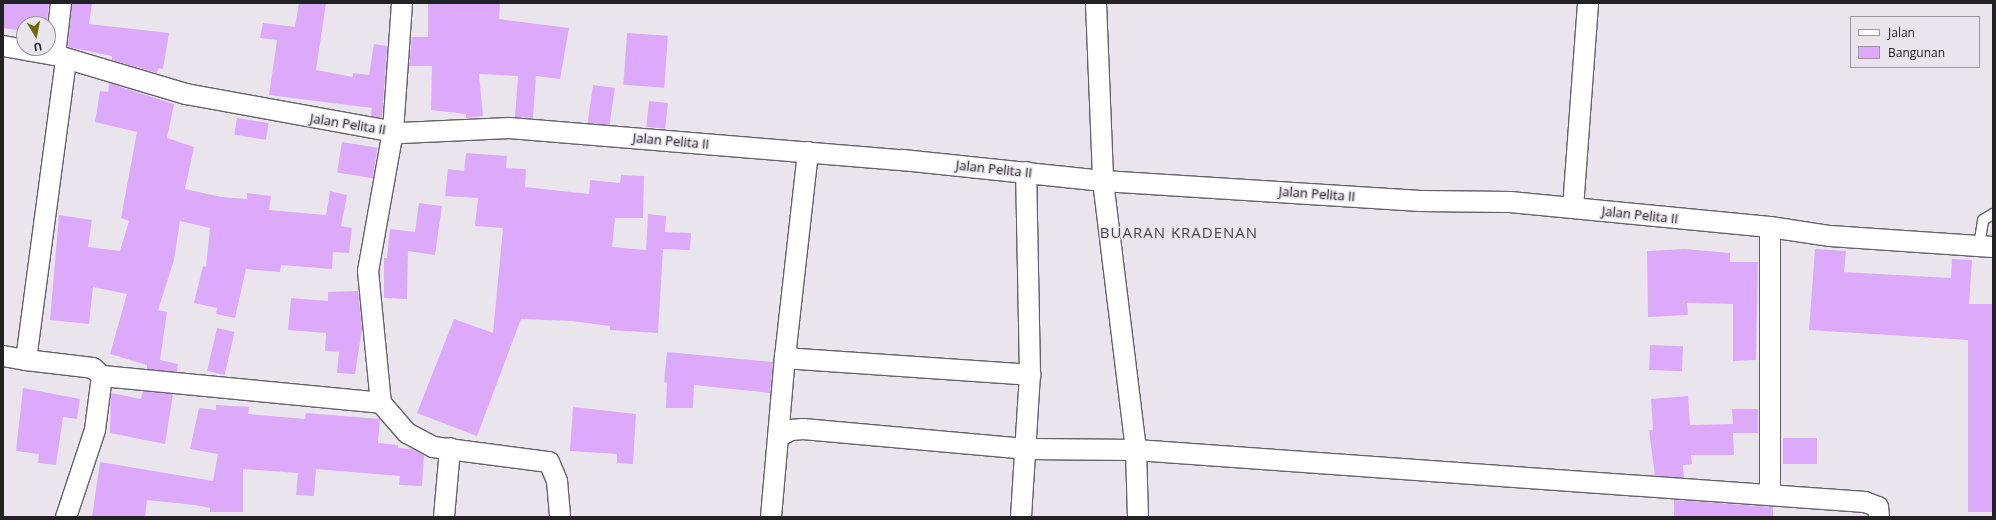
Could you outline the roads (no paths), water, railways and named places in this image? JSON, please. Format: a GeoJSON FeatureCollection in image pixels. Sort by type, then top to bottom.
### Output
{"type":"FeatureCollection","features":[{"type":"Feature","properties":{"kind":"street"},"geometry":{"type":"LineString","coordinates":[[26,360],[61,57],[61,3]]}},
{"type":"Feature","properties":{"kind":"street"},"geometry":{"type":"LineString","coordinates":[[402,3],[392,131],[368,271],[381,403],[407,433],[433,447],[549,462],[557,481],[560,517]]}},
{"type":"Feature","properties":{"kind":"street"},"geometry":{"type":"LineString","coordinates":[[1096,3],[1103,181],[1136,450],[1138,517]]}},
{"type":"Feature","properties":{"kind":"street"},"geometry":{"type":"LineString","coordinates":[[1573,208],[1588,3]]}},
{"type":"Feature","properties":{"kind":"street","name":"Jalan Pelita II"},"geometry":{"type":"LineString","coordinates":[[3,46],[61,57],[186,94],[392,131],[510,128],[808,152],[1026,172],[1103,181],[1573,208],[1770,227],[1830,236],[1986,247]]}},
{"type":"Feature","properties":{"kind":"street"},"geometry":{"type":"LineString","coordinates":[[771,517],[785,356],[808,152]]}},
{"type":"Feature","properties":{"kind":"street"},"geometry":{"type":"LineString","coordinates":[[1021,517],[1028,449],[1030,375],[1026,172]]}},
{"type":"Feature","properties":{"kind":"street"},"geometry":{"type":"LineString","coordinates":[[1770,227],[1770,495]]}},
{"type":"Feature","properties":{"kind":"street"},"geometry":{"type":"LineString","coordinates":[[3,356],[93,368],[102,376],[381,403]]}},
{"type":"Feature","properties":{"kind":"street"},"geometry":{"type":"LineString","coordinates":[[785,356],[1030,375]]}},
{"type":"Feature","properties":{"kind":"street"},"geometry":{"type":"LineString","coordinates":[[66,517],[95,430],[102,376]]}},
{"type":"Feature","properties":{"kind":"street"},"geometry":{"type":"LineString","coordinates":[[778,437],[791,430],[803,429],[1028,449],[1136,450],[1770,495],[1874,503],[1879,517]]}},
{"type":"Feature","properties":{"kind":"street"},"geometry":{"type":"LineString","coordinates":[[444,517],[450,448]]}},
{"type":"Feature","properties":{"kind":"lane"},"geometry":{"type":"LineString","coordinates":[[1986,247],[1984,220],[1993,214]]}},
{"type":"Feature","properties":{"kind":"district","name":"BUARAN KRADENAN"},"geometry":{"type":"Point","coordinates":[1179,233]}}]}
